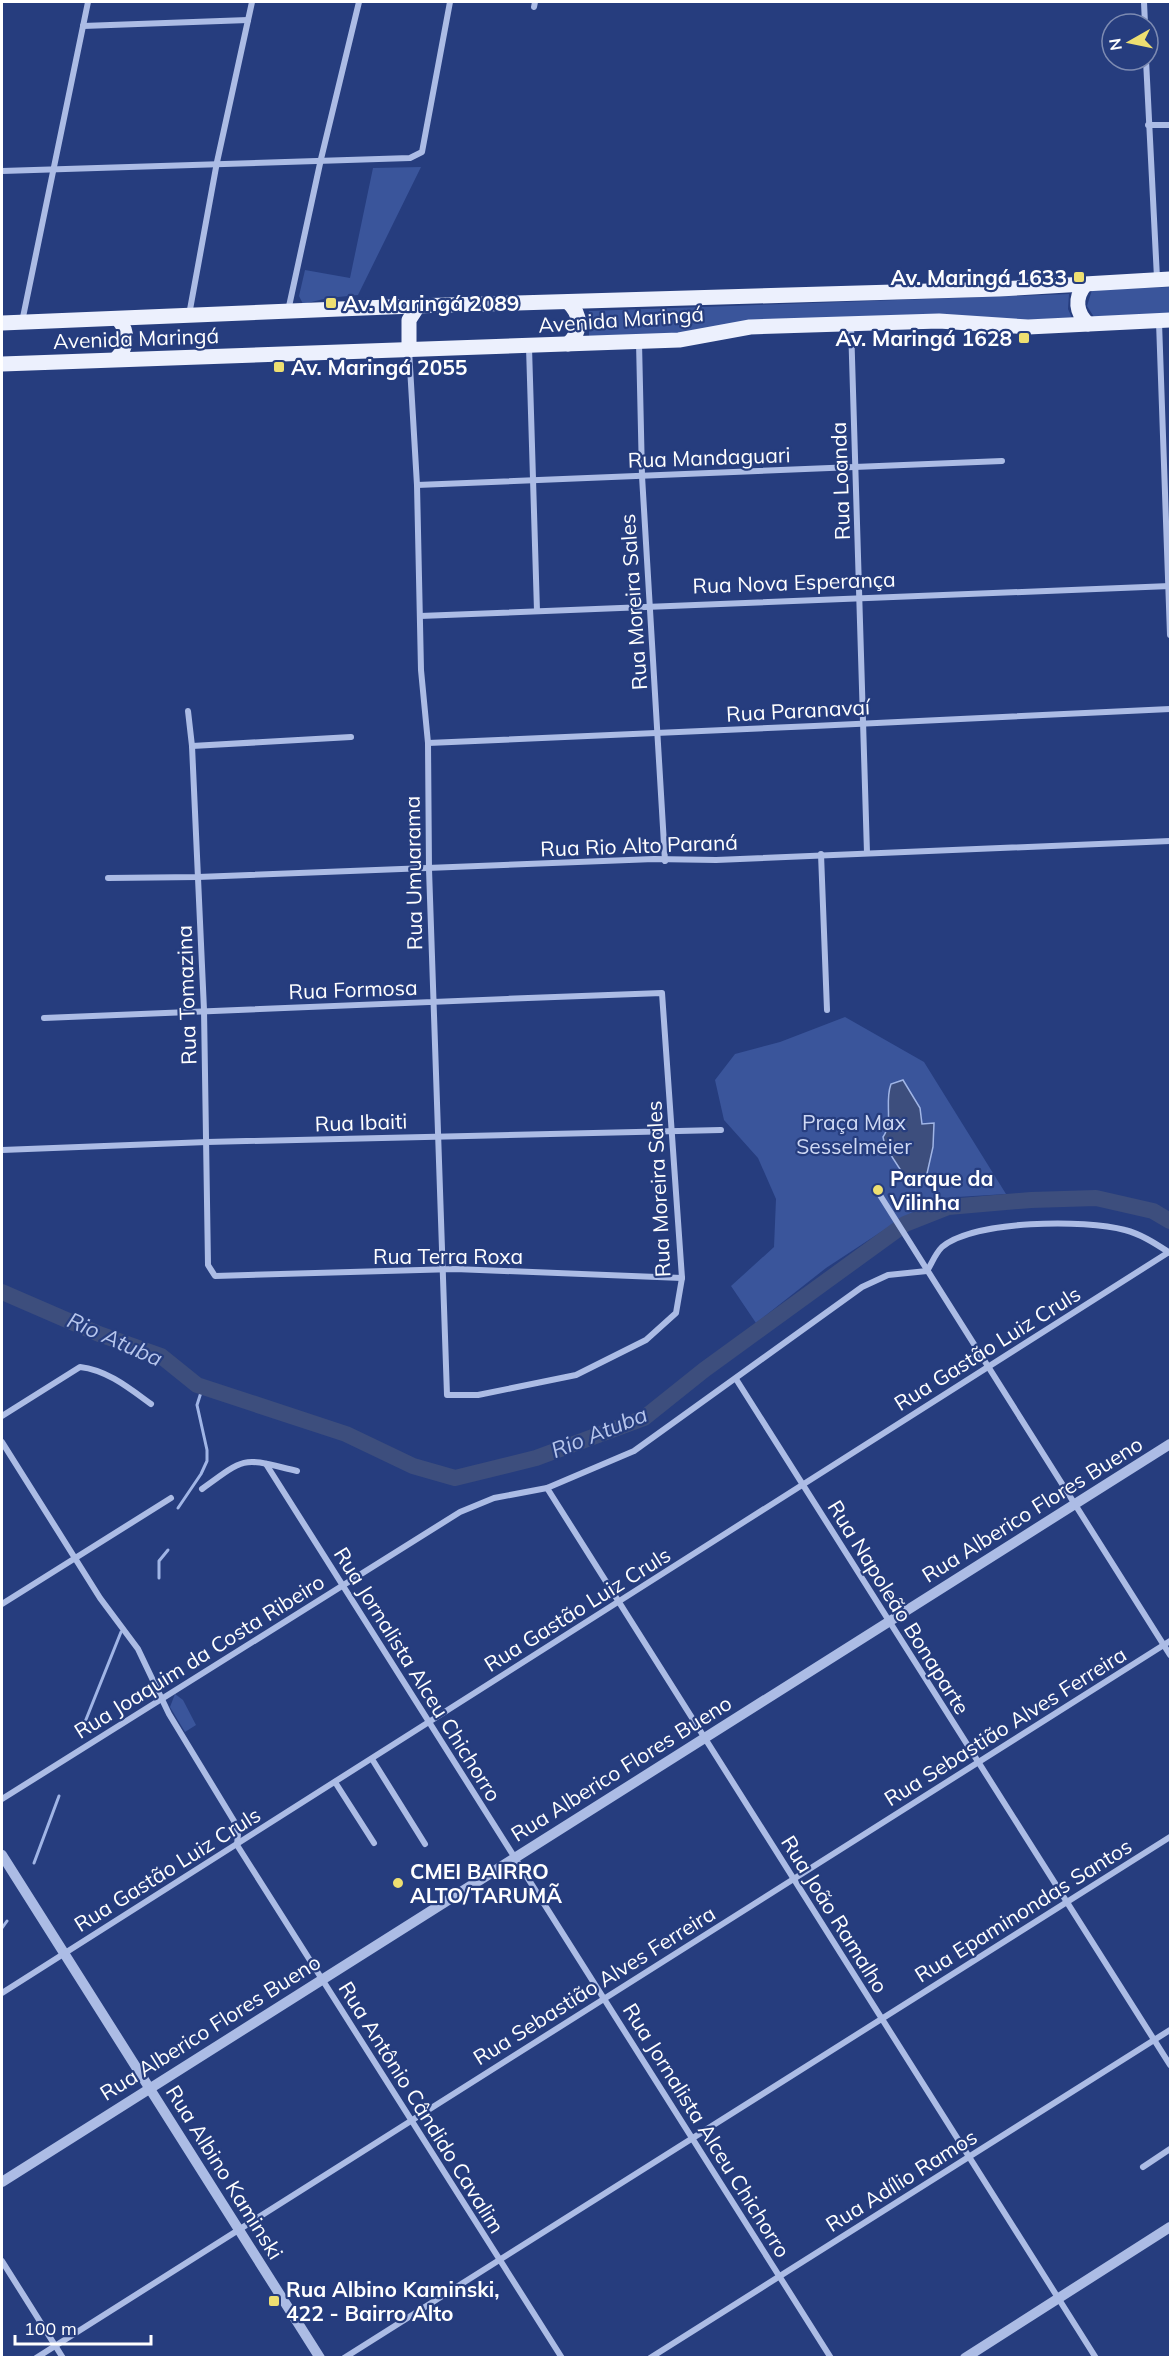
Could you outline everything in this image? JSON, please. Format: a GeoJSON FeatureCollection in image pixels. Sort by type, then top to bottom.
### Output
{"type":"FeatureCollection","features":[{"type":"Feature","properties":{"kind":"main road","name":"Avenida Maringá"},"geometry":{"type":"LineString","coordinates":[[2,323],[418,306],[1084,285],[1164,280]]}},
{"type":"Feature","properties":{"kind":"main road"},"geometry":{"type":"LineString","coordinates":[[1084,285],[1077,303],[1082,317],[1088,324]]}},
{"type":"Feature","properties":{"kind":"main road"},"geometry":{"type":"LineString","coordinates":[[568,302],[577,313],[579,323],[574,339],[568,345]]}},
{"type":"Feature","properties":{"kind":"main road"},"geometry":{"type":"LineString","coordinates":[[409,350],[409,320],[418,306]]}},
{"type":"Feature","properties":{"kind":"main road"},"geometry":{"type":"LineString","coordinates":[[116,359],[124,349],[126,337],[118,319]]}},
{"type":"Feature","properties":{"kind":"main road","name":"Avenida Maringá"},"geometry":{"type":"LineString","coordinates":[[2,364],[680,340],[750,327],[939,321],[1028,327],[1165,321]]}},
{"type":"Feature","properties":{"kind":"street"},"geometry":{"type":"LineString","coordinates":[[22,322],[88,2]]}},
{"type":"Feature","properties":{"kind":"street"},"geometry":{"type":"LineString","coordinates":[[189,315],[217,162],[252,2]]}},
{"type":"Feature","properties":{"kind":"street"},"geometry":{"type":"LineString","coordinates":[[287,312],[359,2]]}},
{"type":"Feature","properties":{"kind":"street"},"geometry":{"type":"LineString","coordinates":[[2,171],[217,162],[410,158],[422,152],[450,2]]}},
{"type":"Feature","properties":{"kind":"street"},"geometry":{"type":"LineString","coordinates":[[83,26],[248,20]]}},
{"type":"Feature","properties":{"kind":"street"},"geometry":{"type":"LineString","coordinates":[[1146,72],[1148,125],[1164,280]]}},
{"type":"Feature","properties":{"kind":"street"},"geometry":{"type":"LineString","coordinates":[[1148,125],[1170,124]]}},
{"type":"Feature","properties":{"kind":"street"},"geometry":{"type":"LineString","coordinates":[[1165,321],[1170,635]]}},
{"type":"Feature","properties":{"kind":"street","name":"Rua Loanda"},"geometry":{"type":"LineString","coordinates":[[851,325],[867,853]]}},
{"type":"Feature","properties":{"kind":"street","name":"Rua Moreira Sales"},"geometry":{"type":"LineString","coordinates":[[639,341],[642,476],[665,861]]}},
{"type":"Feature","properties":{"kind":"street"},"geometry":{"type":"LineString","coordinates":[[529,346],[537,610]]}},
{"type":"Feature","properties":{"kind":"street","name":"Rua Umuarama"},"geometry":{"type":"LineString","coordinates":[[409,350],[417,485],[421,670],[428,743],[429,868],[447,1395]]}},
{"type":"Feature","properties":{"kind":"street","name":"Rua Mandaguari"},"geometry":{"type":"LineString","coordinates":[[417,485],[1002,461]]}},
{"type":"Feature","properties":{"kind":"street","name":"Rua Nova Esperança"},"geometry":{"type":"LineString","coordinates":[[420,616],[860,596],[1170,586]]}},
{"type":"Feature","properties":{"kind":"street","name":"Rua Paranavaí"},"geometry":{"type":"LineString","coordinates":[[428,743],[658,735],[862,722],[1170,710]]}},
{"type":"Feature","properties":{"kind":"street","name":"Rua Tomazina"},"geometry":{"type":"LineString","coordinates":[[188,711],[192,746],[204,1010],[208,1265],[215,1276]]}},
{"type":"Feature","properties":{"kind":"street"},"geometry":{"type":"LineString","coordinates":[[192,746],[351,737]]}},
{"type":"Feature","properties":{"kind":"street","name":"Rua Rio Alto Paraná"},"geometry":{"type":"LineString","coordinates":[[108,878],[198,878],[1170,841]]}},
{"type":"Feature","properties":{"kind":"street"},"geometry":{"type":"LineString","coordinates":[[820,854],[827,1010]]}},
{"type":"Feature","properties":{"kind":"street","name":"Rua Moreira Sales"},"geometry":{"type":"LineString","coordinates":[[447,1395],[478,1395],[576,1375],[646,1340],[676,1313],[682,1278],[663,993]]}},
{"type":"Feature","properties":{"kind":"street","name":"Rua Formosa"},"geometry":{"type":"LineString","coordinates":[[44,1018],[663,993]]}},
{"type":"Feature","properties":{"kind":"street","name":"Rua Ibaiti"},"geometry":{"type":"LineString","coordinates":[[2,1150],[207,1142],[721,1130]]}},
{"type":"Feature","properties":{"kind":"street"},"geometry":{"type":"LineString","coordinates":[[878,1192],[1075,1504],[1167,1643],[1170,1655]]}},
{"type":"Feature","properties":{"kind":"street"},"geometry":{"type":"LineString","coordinates":[[927,1271],[936,1255],[953,1240],[984,1228],[1003,1226],[1115,1228],[1136,1233],[1170,1253]]}},
{"type":"Feature","properties":{"kind":"street","name":"Rua Gastão Luiz Cruls"},"geometry":{"type":"LineString","coordinates":[[2,1993],[1170,1253]]}},
{"type":"Feature","properties":{"kind":"street","name":"Rua Terra Roxa"},"geometry":{"type":"LineString","coordinates":[[215,1276],[443,1269],[682,1278]]}},
{"type":"Feature","properties":{"kind":"street","name":"Rua Joaquim da Costa Ribeiro"},"geometry":{"type":"LineString","coordinates":[[2,1800],[161,1698],[470,1507],[494,1498],[547,1488],[634,1451],[868,1283],[888,1275],[927,1271]]}},
{"type":"Feature","properties":{"kind":"street"},"geometry":{"type":"LineString","coordinates":[[2,1416],[80,1367],[94,1369],[113,1378],[151,1404]]}},
{"type":"Feature","properties":{"kind":"street","name":"Rua Napoleão Bonaparte"},"geometry":{"type":"LineString","coordinates":[[736,1379],[1170,2064]]}},
{"type":"Feature","properties":{"kind":"street","name":"Rua Antônio Cândido Cavalim"},"geometry":{"type":"LineString","coordinates":[[2,1442],[100,1598],[138,1649],[161,1698],[234,1821],[238,1834],[237,1845],[562,2358]]}},
{"type":"Feature","properties":{"kind":"street","name":"Rua Alberico Flores Bueno"},"geometry":{"type":"LineString","coordinates":[[2,2182],[1170,1444]]}},
{"type":"Feature","properties":{"kind":"street"},"geometry":{"type":"LineString","coordinates":[[202,1489],[240,1462],[252,1460],[297,1471]]}},
{"type":"Feature","properties":{"kind":"street","name":"Rua Jornalista Alceu Chichorro"},"geometry":{"type":"LineString","coordinates":[[266,1464],[831,2358]]}},
{"type":"Feature","properties":{"kind":"street","name":"Rua João Ramalho"},"geometry":{"type":"LineString","coordinates":[[547,1488],[1096,2358]]}},
{"type":"Feature","properties":{"kind":"street"},"geometry":{"type":"LineString","coordinates":[[2,1604],[171,1498]]}},
{"type":"Feature","properties":{"kind":"street","name":"Rua Sebastião Alves Ferreira"},"geometry":{"type":"LineString","coordinates":[[36,2358],[1167,1643]]}},
{"type":"Feature","properties":{"kind":"street"},"geometry":{"type":"LineString","coordinates":[[372,1759],[425,1844]]}},
{"type":"Feature","properties":{"kind":"street"},"geometry":{"type":"LineString","coordinates":[[335,1782],[374,1843]]}},
{"type":"Feature","properties":{"kind":"street","name":"Rua Epaminondas Santos"},"geometry":{"type":"LineString","coordinates":[[344,2358],[1170,1837]]}},
{"type":"Feature","properties":{"kind":"street","name":"Rua Albino Kaminski"},"geometry":{"type":"LineString","coordinates":[[2,1855],[320,2358]]}},
{"type":"Feature","properties":{"kind":"street","name":"Rua Adílio Ramos"},"geometry":{"type":"LineString","coordinates":[[650,2358],[1170,2030]]}},
{"type":"Feature","properties":{"kind":"street"},"geometry":{"type":"LineString","coordinates":[[1143,2167],[1170,2149]]}},
{"type":"Feature","properties":{"kind":"street"},"geometry":{"type":"LineString","coordinates":[[964,2358],[1170,2227]]}},
{"type":"Feature","properties":{"kind":"street"},"geometry":{"type":"LineString","coordinates":[[2,2260],[63,2358]]}},
{"type":"Feature","properties":{"kind":"green space"},"geometry":{"type":"Polygon","coordinates":[[[421,167],[358,295],[328,298],[303,304],[299,296],[305,270],[350,278],[373,168],[421,167]]]}},
{"type":"Feature","properties":{"kind":"green space"},"geometry":{"type":"Polygon","coordinates":[[[1170,287],[1170,314],[1094,317],[1087,306],[1092,290],[1170,287]]]}},
{"type":"Feature","properties":{"kind":"green space"},"geometry":{"type":"Polygon","coordinates":[[[1069,294],[1068,309],[1072,318],[589,338],[589,311],[1069,294]]]}},
{"type":"Feature","properties":{"kind":"green space","name":"Praça Max Sesselmeier"},"geometry":{"type":"Polygon","coordinates":[[[845,1017],[924,1062],[1006,1194],[941,1198],[893,1224],[826,1268],[756,1323],[731,1286],[774,1247],[776,1199],[758,1158],[724,1120],[715,1080],[735,1054],[780,1042],[845,1017]]]}},
{"type":"Feature","properties":{"kind":"green space"},"geometry":{"type":"Polygon","coordinates":[[[175,1694],[183,1700],[196,1725],[185,1732],[170,1707],[175,1694]]]}},
{"type":"Feature","properties":{"kind":"shaded area"},"geometry":{"type":"Polygon","coordinates":[[[903,1080],[920,1108],[922,1124],[934,1123],[933,1147],[926,1178],[917,1182],[907,1180],[885,1146],[883,1137],[888,1125],[888,1098],[891,1084],[903,1080]]]}},
{"type":"Feature","properties":{"kind":"waterway","name":"Rio Atuba"},"geometry":{"type":"LineString","coordinates":[[2,1292],[99,1334],[161,1356],[197,1385],[346,1434],[413,1466],[455,1478],[536,1458],[644,1418],[704,1370],[905,1224],[948,1207],[1031,1200],[1096,1198],[1153,1211],[1170,1221]]}},
{"type":"Feature","properties":{"kind":"waterway"},"geometry":{"type":"LineString","coordinates":[[178,1508],[207,1461],[207,1450],[197,1405],[203,1386]]}},
{"type":"Feature","properties":{"kind":"waterway"},"geometry":{"type":"LineString","coordinates":[[159,1578],[159,1561],[168,1550]]}},
{"type":"Feature","properties":{"kind":"waterway"},"geometry":{"type":"LineString","coordinates":[[81,1732],[121,1632]]}},
{"type":"Feature","properties":{"kind":"waterway"},"geometry":{"type":"LineString","coordinates":[[34,1863],[59,1796]]}},
{"type":"Feature","properties":{"kind":"waterway"},"geometry":{"type":"LineString","coordinates":[[2,1928],[7,1921]]}},
{"type":"Feature","properties":{"kind":"place","name":"Av. Maringá 1633"},"geometry":{"type":"Point","coordinates":[1079,277]}},
{"type":"Feature","properties":{"kind":"place","name":"Av. Maringá 2089"},"geometry":{"type":"Point","coordinates":[331,303]}},
{"type":"Feature","properties":{"kind":"place","name":"Av. Maringá 1628"},"geometry":{"type":"Point","coordinates":[1024,338]}},
{"type":"Feature","properties":{"kind":"place","name":"Av. Maringá 2055"},"geometry":{"type":"Point","coordinates":[279,367]}},
{"type":"Feature","properties":{"kind":"place","name":"Parque da Vilinha"},"geometry":{"type":"Point","coordinates":[878,1190]}},
{"type":"Feature","properties":{"kind":"place","name":"CMEI BAIRRO ALTO/TARUMÃ"},"geometry":{"type":"Point","coordinates":[398,1883]}},
{"type":"Feature","properties":{"kind":"place","name":"Rua Albino Kaminski, 422 - Bairro Alto"},"geometry":{"type":"Point","coordinates":[274,2301]}}]}
